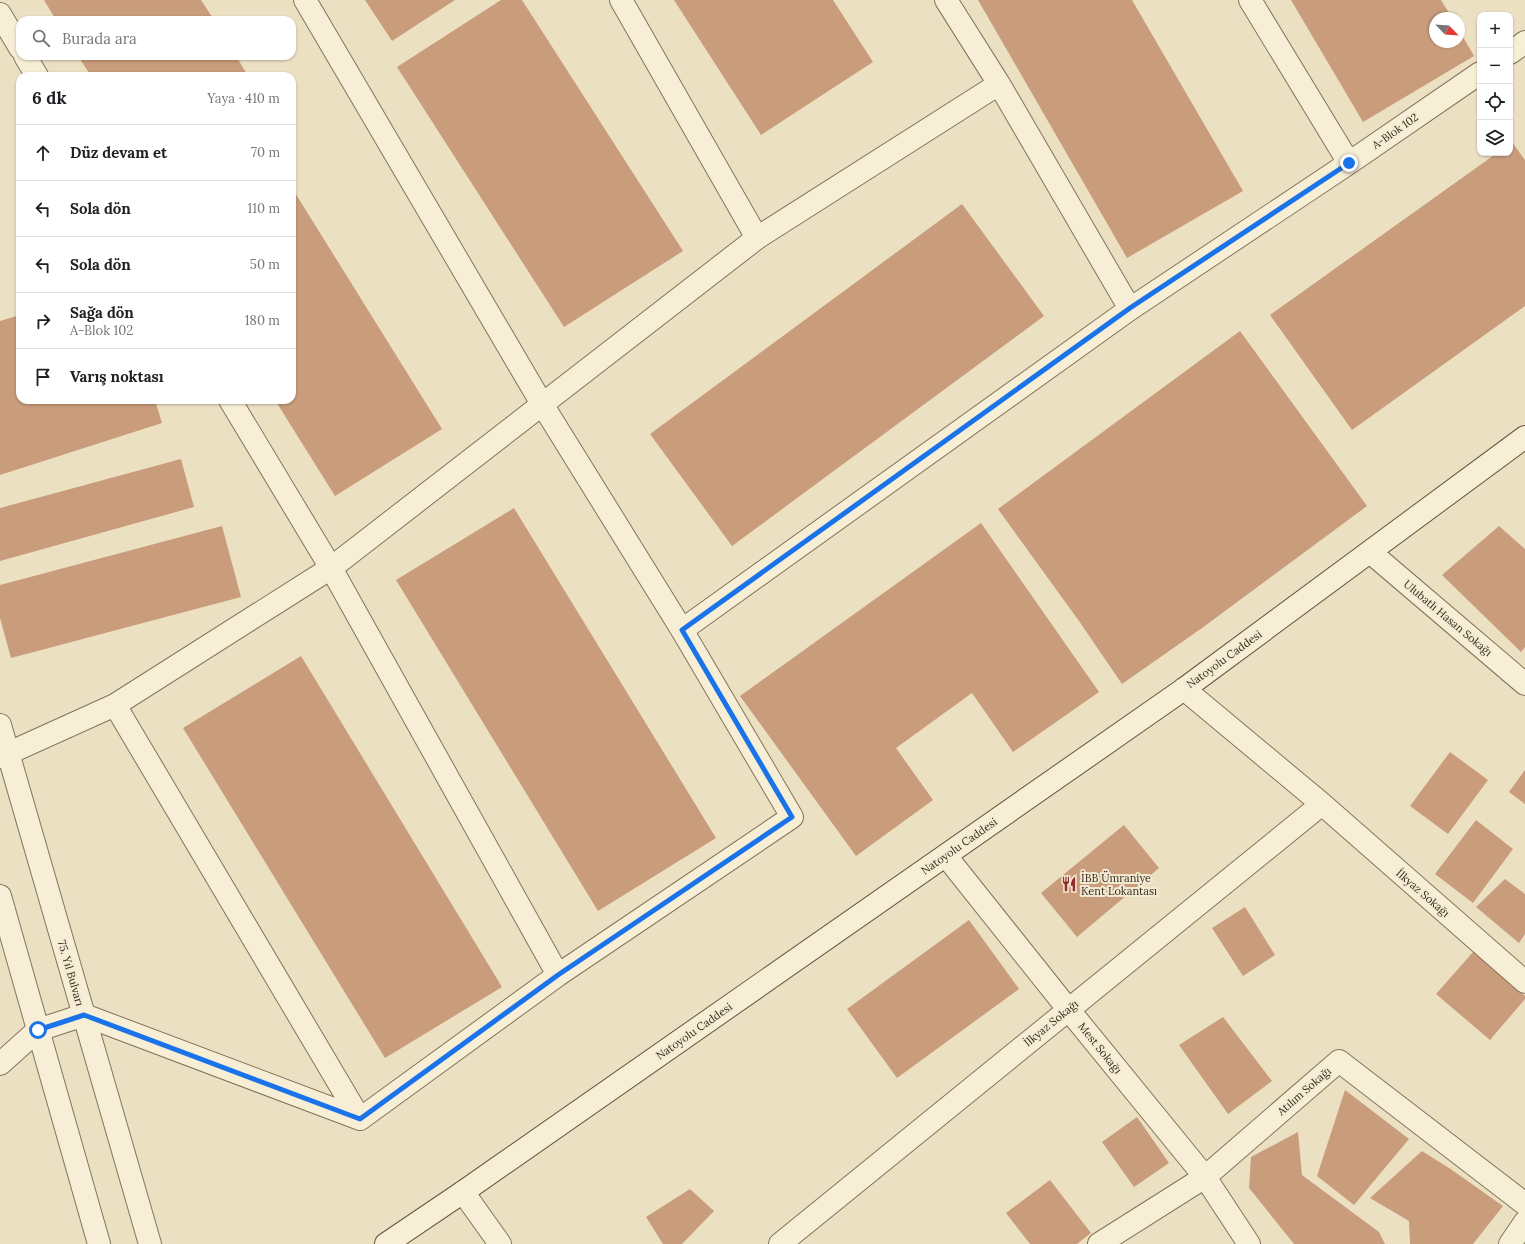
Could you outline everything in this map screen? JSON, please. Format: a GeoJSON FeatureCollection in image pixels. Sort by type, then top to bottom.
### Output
{"type":"FeatureCollection","features":[{"type":"Feature","properties":{"kind":"street"},"geometry":{"type":"LineString","coordinates":[[305,0],[542,404],[682,630],[792,817],[558,975],[360,1119]]}},
{"type":"Feature","properties":{"kind":"street"},"geometry":{"type":"LineString","coordinates":[[621,0],[757,238]]}},
{"type":"Feature","properties":{"kind":"street"},"geometry":{"type":"LineString","coordinates":[[946,0],[999,84],[1130,308]]}},
{"type":"Feature","properties":{"kind":"street"},"geometry":{"type":"LineString","coordinates":[[1250,0],[1349,163]]}},
{"type":"Feature","properties":{"kind":"street"},"geometry":{"type":"LineString","coordinates":[[0,14],[16,41]]}},
{"type":"Feature","properties":{"kind":"street"},"geometry":{"type":"LineString","coordinates":[[1513,51],[1525,42]]}},
{"type":"Feature","properties":{"kind":"street"},"geometry":{"type":"LineString","coordinates":[[27,60],[35,72]]}},
{"type":"Feature","properties":{"kind":"street","name":"A-Blok 102"},"geometry":{"type":"LineString","coordinates":[[682,630],[1130,308],[1349,163],[1477,75]]}},
{"type":"Feature","properties":{"kind":"street"},"geometry":{"type":"LineString","coordinates":[[4,756],[115,705],[331,568],[757,238],[999,84]]}},
{"type":"Feature","properties":{"kind":"street"},"geometry":{"type":"LineString","coordinates":[[232,404],[331,568],[558,975]]}},
{"type":"Feature","properties":{"kind":"street","name":"Natoyolu Caddesi"},"geometry":{"type":"LineString","coordinates":[[386,1244],[463,1192],[1184,689],[1525,437]]}},
{"type":"Feature","properties":{"kind":"street","name":"Ulubatlı Hasan Sokağı"},"geometry":{"type":"LineString","coordinates":[[1370,552],[1525,684]]}},
{"type":"Feature","properties":{"kind":"street","name":"İlkyaz Sokağı"},"geometry":{"type":"LineString","coordinates":[[1184,689],[1322,804],[1525,982]]}},
{"type":"Feature","properties":{"kind":"street"},"geometry":{"type":"LineString","coordinates":[[115,705],[360,1119]]}},
{"type":"Feature","properties":{"kind":"street","name":"75. Yıl Bulvarı"},"geometry":{"type":"LineString","coordinates":[[0,725],[4,756],[84,1015],[150,1244]]}},
{"type":"Feature","properties":{"kind":"street","name":"İlkyaz Sokağı"},"geometry":{"type":"LineString","coordinates":[[780,1244],[1322,804]]}},
{"type":"Feature","properties":{"kind":"street","name":"Mest Sokağı"},"geometry":{"type":"LineString","coordinates":[[946,856],[1205,1177],[1249,1244]]}},
{"type":"Feature","properties":{"kind":"street"},"geometry":{"type":"LineString","coordinates":[[0,896],[99,1244]]}},
{"type":"Feature","properties":{"kind":"street"},"geometry":{"type":"LineString","coordinates":[[0,1064],[38,1030],[84,1015],[360,1119]]}},
{"type":"Feature","properties":{"kind":"street","name":"Atılım Sokağı"},"geometry":{"type":"LineString","coordinates":[[1098,1244],[1205,1177],[1339,1061],[1525,1204]]}},
{"type":"Feature","properties":{"kind":"street"},"geometry":{"type":"LineString","coordinates":[[463,1192],[500,1244]]}},
{"type":"Feature","properties":{"kind":"street"},"geometry":{"type":"LineString","coordinates":[[1510,1244],[1525,1222]]}},
{"type":"Feature","properties":{"kind":"building"},"geometry":{"type":"Polygon","coordinates":[[[44,0],[201,0],[211,16],[54,16],[44,0]]]}},
{"type":"Feature","properties":{"kind":"building"},"geometry":{"type":"Polygon","coordinates":[[[365,0],[455,0],[392,41],[365,0]]]}},
{"type":"Feature","properties":{"kind":"building"},"geometry":{"type":"Polygon","coordinates":[[[501,0],[522,0],[683,251],[564,327],[397,67],[501,0]]]}},
{"type":"Feature","properties":{"kind":"building"},"geometry":{"type":"Polygon","coordinates":[[[674,0],[833,0],[873,62],[761,135],[674,0]]]}},
{"type":"Feature","properties":{"kind":"building"},"geometry":{"type":"Polygon","coordinates":[[[978,0],[1132,0],[1243,191],[1127,258],[978,0]]]}},
{"type":"Feature","properties":{"kind":"building"},"geometry":{"type":"Polygon","coordinates":[[[1291,0],[1441,0],[1448,12],[1429,12],[1429,48],[1465,48],[1465,40],[1474,56],[1363,122],[1291,0]]]}},
{"type":"Feature","properties":{"kind":"building"},"geometry":{"type":"Polygon","coordinates":[[[81,60],[238,60],[246,72],[88,72],[81,60]]]}},
{"type":"Feature","properties":{"kind":"building"},"geometry":{"type":"Polygon","coordinates":[[[1513,143],[1525,160],[1525,306],[1352,430],[1270,315],[1493,156],[1513,156],[1513,143]]]}},
{"type":"Feature","properties":{"kind":"building"},"geometry":{"type":"Polygon","coordinates":[[[296,194],[442,429],[335,496],[278,404],[296,404],[296,194]]]}},
{"type":"Feature","properties":{"kind":"building"},"geometry":{"type":"Polygon","coordinates":[[[962,204],[1044,316],[732,546],[650,434],[962,204]]]}},
{"type":"Feature","properties":{"kind":"building"},"geometry":{"type":"Polygon","coordinates":[[[16,316],[16,404],[156,404],[162,423],[0,475],[0,321],[16,316]]]}},
{"type":"Feature","properties":{"kind":"building"},"geometry":{"type":"Polygon","coordinates":[[[1240,331],[1367,506],[1202,628],[1122,684],[1079,621],[998,509],[1240,331]]]}},
{"type":"Feature","properties":{"kind":"building"},"geometry":{"type":"Polygon","coordinates":[[[181,459],[194,507],[0,561],[0,508],[181,459]]]}},
{"type":"Feature","properties":{"kind":"building"},"geometry":{"type":"Polygon","coordinates":[[[514,508],[716,838],[598,911],[396,580],[514,508]]]}},
{"type":"Feature","properties":{"kind":"building"},"geometry":{"type":"Polygon","coordinates":[[[981,523],[1099,692],[1013,752],[972,693],[896,748],[933,800],[856,856],[740,696],[981,523]]]}},
{"type":"Feature","properties":{"kind":"building"},"geometry":{"type":"Polygon","coordinates":[[[222,526],[241,597],[11,658],[0,618],[0,585],[222,526]]]}},
{"type":"Feature","properties":{"kind":"building"},"geometry":{"type":"Polygon","coordinates":[[[1499,526],[1525,549],[1525,647],[1521,652],[1442,575],[1499,526]]]}},
{"type":"Feature","properties":{"kind":"building"},"geometry":{"type":"Polygon","coordinates":[[[301,656],[502,987],[385,1058],[183,728],[301,656]]]}},
{"type":"Feature","properties":{"kind":"building"},"geometry":{"type":"Polygon","coordinates":[[[1450,752],[1488,780],[1448,834],[1410,806],[1450,752]]]}},
{"type":"Feature","properties":{"kind":"building"},"geometry":{"type":"Polygon","coordinates":[[[1525,770],[1525,804],[1509,792],[1525,770]]]}},
{"type":"Feature","properties":{"kind":"building"},"geometry":{"type":"Polygon","coordinates":[[[1476,820],[1513,849],[1473,903],[1435,874],[1476,820]]]}},
{"type":"Feature","properties":{"kind":"building"},"geometry":{"type":"Polygon","coordinates":[[[1124,825],[1159,868],[1077,937],[1041,893],[1124,825]]]}},
{"type":"Feature","properties":{"kind":"building"},"geometry":{"type":"Polygon","coordinates":[[[1505,879],[1525,894],[1525,934],[1519,943],[1476,907],[1505,879]]]}},
{"type":"Feature","properties":{"kind":"building"},"geometry":{"type":"Polygon","coordinates":[[[1245,907],[1275,955],[1243,976],[1212,928],[1245,907]]]}},
{"type":"Feature","properties":{"kind":"building"},"geometry":{"type":"Polygon","coordinates":[[[969,920],[1019,989],[897,1078],[847,1009],[969,920]]]}},
{"type":"Feature","properties":{"kind":"building"},"geometry":{"type":"Polygon","coordinates":[[[1474,951],[1525,996],[1525,999],[1490,1040],[1436,994],[1474,951]]]}},
{"type":"Feature","properties":{"kind":"building"},"geometry":{"type":"Polygon","coordinates":[[[1223,1017],[1272,1081],[1228,1114],[1179,1045],[1223,1017]]]}},
{"type":"Feature","properties":{"kind":"building"},"geometry":{"type":"Polygon","coordinates":[[[1345,1090],[1409,1139],[1354,1205],[1317,1176],[1345,1090]]]}},
{"type":"Feature","properties":{"kind":"building"},"geometry":{"type":"Polygon","coordinates":[[[1137,1117],[1169,1163],[1134,1187],[1102,1142],[1137,1117]]]}},
{"type":"Feature","properties":{"kind":"building"},"geometry":{"type":"Polygon","coordinates":[[[1298,1132],[1302,1175],[1379,1232],[1385,1244],[1294,1244],[1249,1188],[1251,1157],[1298,1132]]]}},
{"type":"Feature","properties":{"kind":"building"},"geometry":{"type":"Polygon","coordinates":[[[1422,1151],[1503,1206],[1473,1244],[1410,1244],[1409,1221],[1370,1198],[1422,1151]]]}},
{"type":"Feature","properties":{"kind":"building"},"geometry":{"type":"Polygon","coordinates":[[[1050,1180],[1091,1233],[1077,1244],[1030,1244],[1006,1213],[1050,1180]]]}},
{"type":"Feature","properties":{"kind":"building"},"geometry":{"type":"Polygon","coordinates":[[[690,1189],[714,1211],[682,1244],[663,1244],[646,1217],[690,1189]]]}},
{"type":"Feature","properties":{"kind":"place","name":"İBB Ümraniye Kent Lokantası"},"geometry":{"type":"Point","coordinates":[1069,884]}},
{"type":"Feature","properties":{"kind":"route"},"geometry":{"type":"LineString","coordinates":[[38,1030],[84,1015],[360,1119],[558,975],[792,817],[682,630],[1130,308],[1349,163]]}}]}
